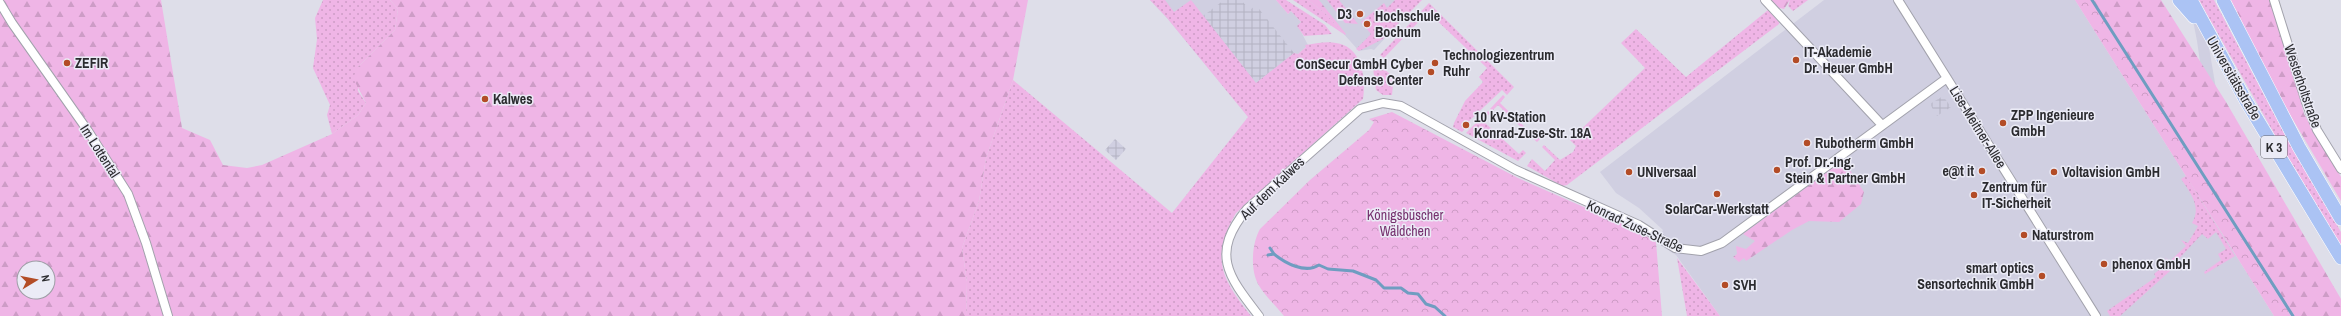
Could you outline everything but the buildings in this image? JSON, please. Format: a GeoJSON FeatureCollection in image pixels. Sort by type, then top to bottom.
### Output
{"type":"FeatureCollection","features":[{"type":"Feature","properties":{"kind":"highway"},"geometry":{"type":"LineString","coordinates":[[2179,0],[2210,35]]}},
{"type":"Feature","properties":{"kind":"highway","name":"Universitätsstraße"},"geometry":{"type":"LineString","coordinates":[[2190,0],[2341,258]]}},
{"type":"Feature","properties":{"kind":"highway","name":"Universitätsstraße"},"geometry":{"type":"LineString","coordinates":[[2223,0],[2291,133],[2341,219]]}},
{"type":"Feature","properties":{"kind":"street"},"geometry":{"type":"LineString","coordinates":[[1765,0],[1882,125]]}},
{"type":"Feature","properties":{"kind":"street","name":"Lise-Meitner-Allee"},"geometry":{"type":"LineString","coordinates":[[1898,0],[2096,316]]}},
{"type":"Feature","properties":{"kind":"street","name":"Westerholtstraße"},"geometry":{"type":"LineString","coordinates":[[2274,0],[2306,102],[2317,130],[2341,169]]}},
{"type":"Feature","properties":{"kind":"street","name":"Im Lottental"},"geometry":{"type":"LineString","coordinates":[[0,3],[20,36],[88,131],[128,194],[146,243],[168,316]]}},
{"type":"Feature","properties":{"kind":"street","name":"Konrad-Zuse-Straße"},"geometry":{"type":"LineString","coordinates":[[1372,104],[1383,103],[1400,106],[1516,170],[1639,225],[1675,248],[1692,252],[1711,249],[1722,242],[1947,78]]}},
{"type":"Feature","properties":{"kind":"street","name":"Auf dem Kalwes"},"geometry":{"type":"LineString","coordinates":[[1259,316],[1244,296],[1229,270],[1225,255],[1227,240],[1247,209],[1360,109],[1372,104]]}},
{"type":"Feature","properties":{"kind":"shaded area"},"geometry":{"type":"Polygon","coordinates":[[[1150,0],[1276,0],[1288,14],[1291,11],[1301,22],[1298,26],[1308,45],[1298,54],[1251,120],[1167,18],[1150,0]]]}},
{"type":"Feature","properties":{"kind":"shaded area"},"geometry":{"type":"Polygon","coordinates":[[[1224,0],[1241,0],[1250,10],[1256,5],[1294,53],[1256,83],[1203,16],[1224,0]]]}},
{"type":"Feature","properties":{"kind":"shaded area","name":"Hochschule Bochum"},"geometry":{"type":"Polygon","coordinates":[[[1308,0],[1421,0],[1374,50],[1359,51],[1325,13],[1308,0]]]}},
{"type":"Feature","properties":{"kind":"shaded area"},"geometry":{"type":"Polygon","coordinates":[[[1824,0],[2075,0],[2274,316],[1720,316],[1676,255],[1657,243],[1663,230],[1639,208],[1616,193],[1600,172],[1824,0]]]}},
{"type":"Feature","properties":{"kind":"shaded area"},"geometry":{"type":"Polygon","coordinates":[[[2189,0],[2201,0],[2216,89],[2204,90],[2189,0]]]}},
{"type":"Feature","properties":{"kind":"shaded area"},"geometry":{"type":"Polygon","coordinates":[[[1943,96],[1951,107],[1937,116],[1930,104],[1943,96]]]}},
{"type":"Feature","properties":{"kind":"shaded area"},"geometry":{"type":"Polygon","coordinates":[[[1115,139],[1126,149],[1116,160],[1105,150],[1115,139]]]}},
{"type":"Feature","properties":{"kind":"green space","name":"Kalwes"},"geometry":{"type":"Polygon","coordinates":[[[0,0],[161,0],[182,128],[210,140],[223,165],[247,168],[262,165],[332,134],[358,115],[366,103],[353,78],[358,67],[395,30],[398,9],[390,0],[1028,0],[1013,80],[986,158],[979,201],[962,248],[967,282],[966,316],[0,316],[0,0]]]}},
{"type":"Feature","properties":{"kind":"green space"},"geometry":{"type":"Polygon","coordinates":[[[323,0],[390,0],[398,9],[395,30],[358,67],[358,91],[366,103],[358,115],[332,134],[327,115],[330,105],[313,68],[317,39],[315,18],[323,0]]]}},
{"type":"Feature","properties":{"kind":"green space"},"geometry":{"type":"Polygon","coordinates":[[[1150,0],[1165,0],[1174,12],[1191,0],[1256,83],[1294,53],[1298,54],[1306,47],[1305,45],[1329,42],[1345,46],[1352,51],[1361,65],[1364,82],[1363,99],[1236,213],[1228,229],[1221,255],[1222,267],[1232,290],[1251,316],[966,316],[967,282],[962,248],[979,201],[986,158],[1013,80],[1172,213],[1248,117],[1167,18],[1150,0]]]}},
{"type":"Feature","properties":{"kind":"green space"},"geometry":{"type":"Polygon","coordinates":[[[1276,0],[1286,0],[1325,25],[1332,34],[1304,36],[1297,26],[1301,22],[1291,11],[1288,14],[1276,0]]]}},
{"type":"Feature","properties":{"kind":"green space"},"geometry":{"type":"Polygon","coordinates":[[[1293,0],[1308,0],[1325,13],[1345,35],[1293,0]]]}},
{"type":"Feature","properties":{"kind":"green space"},"geometry":{"type":"Polygon","coordinates":[[[1308,0],[1319,0],[1346,34],[1345,35],[1325,13],[1308,0]]]}},
{"type":"Feature","properties":{"kind":"green space"},"geometry":{"type":"Polygon","coordinates":[[[1327,0],[1339,0],[1358,24],[1345,23],[1327,0]]]}},
{"type":"Feature","properties":{"kind":"green space"},"geometry":{"type":"Polygon","coordinates":[[[1395,0],[1422,0],[1383,39],[1359,51],[1356,49],[1371,34],[1361,22],[1384,3],[1387,8],[1395,0]]]}},
{"type":"Feature","properties":{"kind":"green space"},"geometry":{"type":"Polygon","coordinates":[[[1770,0],[1790,0],[1784,9],[1776,7],[1770,0]]]}},
{"type":"Feature","properties":{"kind":"green space"},"geometry":{"type":"Polygon","coordinates":[[[1790,0],[1808,0],[1793,11],[1788,6],[1790,0]]]}},
{"type":"Feature","properties":{"kind":"green space"},"geometry":{"type":"Polygon","coordinates":[[[2075,0],[2091,0],[2291,316],[2274,316],[2075,0]]]}},
{"type":"Feature","properties":{"kind":"green space"},"geometry":{"type":"Polygon","coordinates":[[[2091,0],[2161,0],[2226,102],[2341,299],[2341,316],[2291,316],[2091,0]]]}},
{"type":"Feature","properties":{"kind":"green space"},"geometry":{"type":"Polygon","coordinates":[[[2199,0],[2214,0],[2287,139],[2341,232],[2341,245],[2280,144],[2199,0]]]}},
{"type":"Feature","properties":{"kind":"green space"},"geometry":{"type":"Polygon","coordinates":[[[2231,0],[2270,0],[2294,75],[2304,114],[2341,177],[2341,201],[2266,74],[2231,0]]]}},
{"type":"Feature","properties":{"kind":"green space"},"geometry":{"type":"Polygon","coordinates":[[[1429,3],[1514,87],[1507,95],[1502,90],[1468,122],[1465,120],[1462,124],[1466,128],[1462,132],[1453,127],[1454,123],[1465,101],[1483,82],[1479,77],[1487,68],[1428,12],[1384,58],[1380,55],[1429,3]]]}},
{"type":"Feature","properties":{"kind":"green space"},"geometry":{"type":"Polygon","coordinates":[[[1768,10],[1779,22],[1779,24],[1567,185],[1562,186],[1527,166],[1532,159],[1545,171],[1555,160],[1542,147],[1544,145],[1560,160],[1573,152],[1576,146],[1570,140],[1645,68],[1621,43],[1636,29],[1686,77],[1768,10]]]}},
{"type":"Feature","properties":{"kind":"green space"},"geometry":{"type":"Polygon","coordinates":[[[1376,61],[1397,81],[1393,85],[1392,95],[1383,95],[1376,90],[1373,68],[1376,61]]]}},
{"type":"Feature","properties":{"kind":"green space"},"geometry":{"type":"Polygon","coordinates":[[[1503,95],[1505,97],[1500,103],[1536,138],[1541,133],[1543,136],[1537,142],[1529,135],[1525,139],[1522,137],[1526,132],[1498,105],[1492,111],[1490,109],[1503,95]]]}},
{"type":"Feature","properties":{"kind":"green space"},"geometry":{"type":"Polygon","coordinates":[[[1488,111],[1490,113],[1483,121],[1519,154],[1523,150],[1526,153],[1518,161],[1466,133],[1488,111]]]}},
{"type":"Feature","properties":{"kind":"green space","name":"Königsbüscher Wäldchen"},"geometry":{"type":"Polygon","coordinates":[[[1392,112],[1518,178],[1636,230],[1656,242],[1662,316],[1284,316],[1264,293],[1255,278],[1253,256],[1255,241],[1260,229],[1310,180],[1369,130],[1374,122],[1369,119],[1392,112]]]}},
{"type":"Feature","properties":{"kind":"green space"},"geometry":{"type":"Polygon","coordinates":[[[1841,162],[1846,164],[1864,192],[1861,204],[1839,222],[1809,221],[1792,230],[1746,261],[1744,258],[1739,262],[1733,257],[1737,254],[1736,246],[1746,249],[1755,241],[1743,234],[1841,162]]]}},
{"type":"Feature","properties":{"kind":"green space"},"geometry":{"type":"Polygon","coordinates":[[[2186,176],[2235,256],[2205,274],[2204,272],[2221,260],[2218,254],[2226,249],[2216,232],[2208,239],[2202,234],[2173,265],[2164,257],[2170,261],[2186,246],[2181,240],[2188,243],[2198,226],[2192,223],[2196,211],[2194,200],[2181,179],[2186,176]]]}},
{"type":"Feature","properties":{"kind":"green space"},"geometry":{"type":"Polygon","coordinates":[[[1677,258],[1720,316],[1687,316],[1677,258]]]}},
{"type":"Feature","properties":{"kind":"green space"},"geometry":{"type":"Polygon","coordinates":[[[2166,264],[2170,267],[2170,271],[2120,316],[2110,316],[2107,311],[2156,277],[2154,274],[2166,264]]]}},
{"type":"Feature","properties":{"kind":"waterway"},"geometry":{"type":"LineString","coordinates":[[2092,0],[2293,316]]}},
{"type":"Feature","properties":{"kind":"waterway"},"geometry":{"type":"LineString","coordinates":[[1270,248],[1274,254]]}},
{"type":"Feature","properties":{"kind":"waterway"},"geometry":{"type":"LineString","coordinates":[[1268,255],[1274,254],[1289,264],[1302,268],[1319,265],[1328,269],[1353,271],[1376,280],[1384,288],[1401,288],[1408,293],[1418,294],[1426,304],[1435,307],[1445,316]]}},
{"type":"Feature","properties":{"kind":"place","name":"D3"},"geometry":{"type":"Point","coordinates":[1360,14]}},
{"type":"Feature","properties":{"kind":"place","name":"Hochschule Bochum"},"geometry":{"type":"Point","coordinates":[1367,24]}},
{"type":"Feature","properties":{"kind":"place","name":"IT-Akademie Dr. Heuer GmbH"},"geometry":{"type":"Point","coordinates":[1796,60]}},
{"type":"Feature","properties":{"kind":"place","name":"ZEFIR"},"geometry":{"type":"Point","coordinates":[67,63]}},
{"type":"Feature","properties":{"kind":"place","name":"Technologiezentrum Ruhr"},"geometry":{"type":"Point","coordinates":[1435,63]}},
{"type":"Feature","properties":{"kind":"place","name":"ConSecur GmbH Cyber Defense Center"},"geometry":{"type":"Point","coordinates":[1431,72]}},
{"type":"Feature","properties":{"kind":"place","name":"Kalwes"},"geometry":{"type":"Point","coordinates":[485,99]}},
{"type":"Feature","properties":{"kind":"place","name":"ZPP Ingenieure GmbH"},"geometry":{"type":"Point","coordinates":[2003,123]}},
{"type":"Feature","properties":{"kind":"place","name":"10 kV-Station Konrad-Zuse-Str. 18A"},"geometry":{"type":"Point","coordinates":[1466,125]}},
{"type":"Feature","properties":{"kind":"place","name":"Rubotherm GmbH"},"geometry":{"type":"Point","coordinates":[1807,143]}},
{"type":"Feature","properties":{"kind":"place","name":"Prof. Dr.-Ing. Stein & Partner GmbH"},"geometry":{"type":"Point","coordinates":[1777,170]}},
{"type":"Feature","properties":{"kind":"place","name":"e@t it"},"geometry":{"type":"Point","coordinates":[1982,171]}},
{"type":"Feature","properties":{"kind":"place","name":"UNIversaal"},"geometry":{"type":"Point","coordinates":[1629,172]}},
{"type":"Feature","properties":{"kind":"place","name":"Voltavision GmbH"},"geometry":{"type":"Point","coordinates":[2054,172]}},
{"type":"Feature","properties":{"kind":"place","name":"SolarCar-Werkstatt"},"geometry":{"type":"Point","coordinates":[1717,194]}},
{"type":"Feature","properties":{"kind":"place","name":"Zentrum für IT-Sicherheit"},"geometry":{"type":"Point","coordinates":[1974,195]}},
{"type":"Feature","properties":{"kind":"place","name":"Naturstrom"},"geometry":{"type":"Point","coordinates":[2024,235]}},
{"type":"Feature","properties":{"kind":"place","name":"phenox GmbH"},"geometry":{"type":"Point","coordinates":[2104,264]}},
{"type":"Feature","properties":{"kind":"place","name":"smart optics Sensortechnik GmbH"},"geometry":{"type":"Point","coordinates":[2042,276]}},
{"type":"Feature","properties":{"kind":"place","name":"SVH"},"geometry":{"type":"Point","coordinates":[1725,285]}}]}
